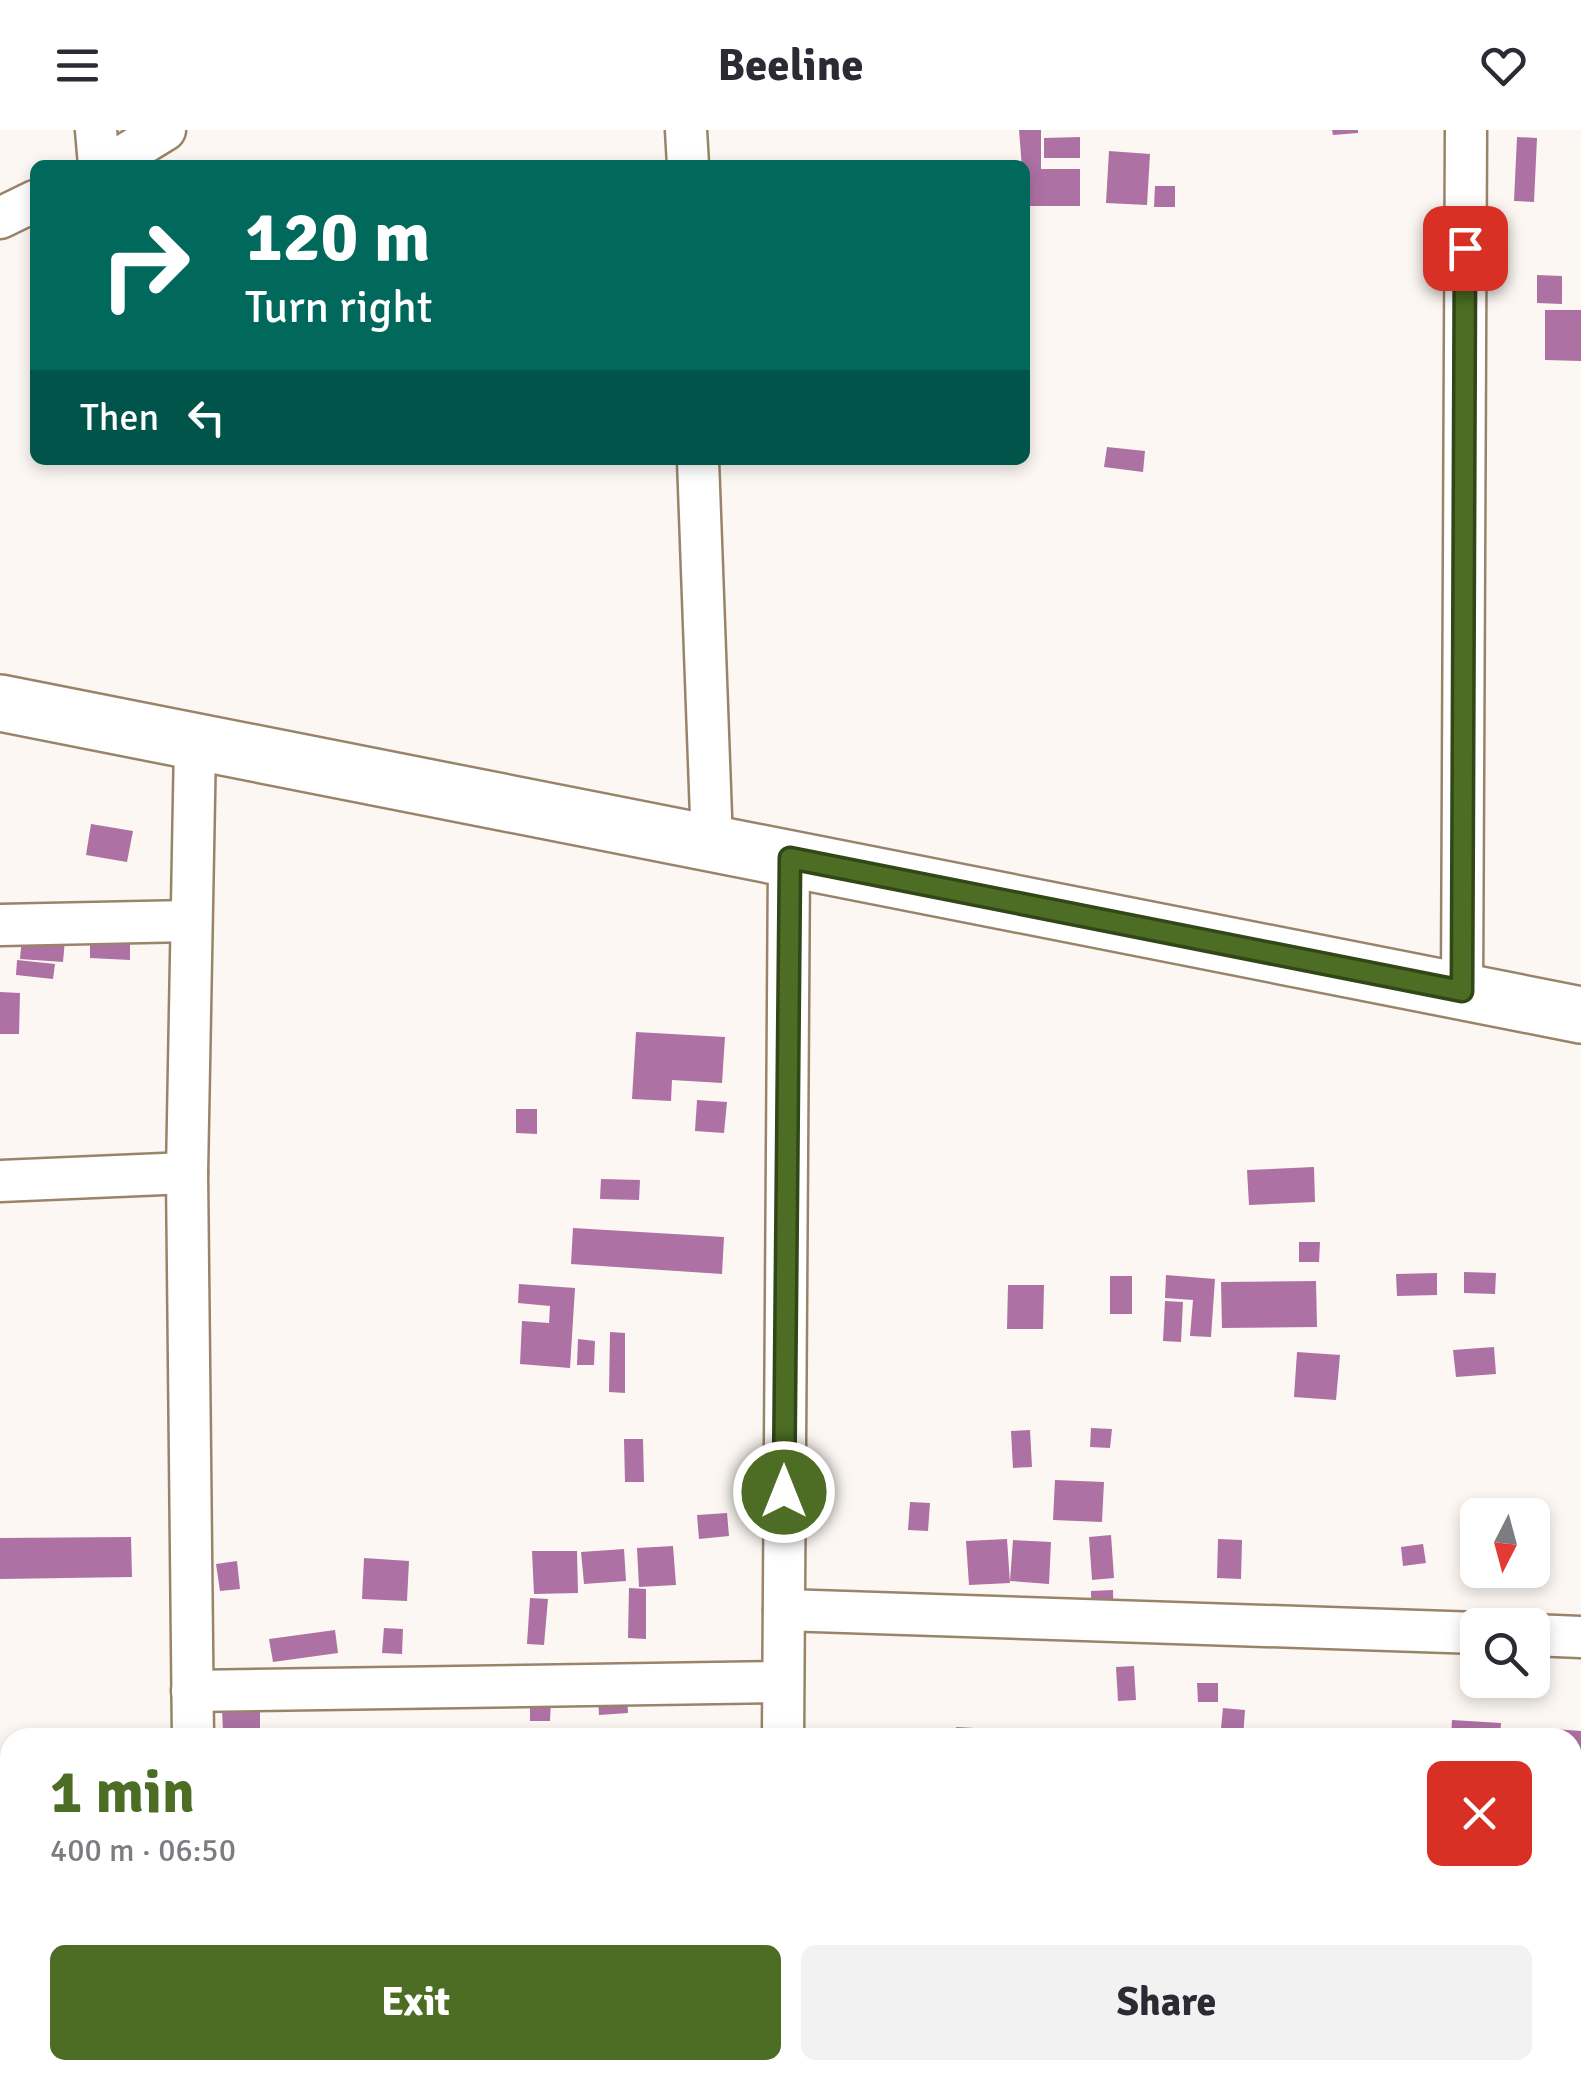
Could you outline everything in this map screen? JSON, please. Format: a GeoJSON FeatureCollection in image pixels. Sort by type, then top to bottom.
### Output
{"type":"FeatureCollection","features":[{"type":"Feature","properties":{"kind":"main road"},"geometry":{"type":"LineString","coordinates":[[0,703],[1581,1015]]}},
{"type":"Feature","properties":{"kind":"street"},"geometry":{"type":"LineString","coordinates":[[96,130],[98,160]]}},
{"type":"Feature","properties":{"kind":"street"},"geometry":{"type":"LineString","coordinates":[[116,160],[166,130]]}},
{"type":"Feature","properties":{"kind":"street"},"geometry":{"type":"LineString","coordinates":[[686,130],[688,160]]}},
{"type":"Feature","properties":{"kind":"street"},"geometry":{"type":"LineString","coordinates":[[1462,991],[1466,130]]}},
{"type":"Feature","properties":{"kind":"street"},"geometry":{"type":"LineString","coordinates":[[0,218],[30,203]]}},
{"type":"Feature","properties":{"kind":"street"},"geometry":{"type":"LineString","coordinates":[[698,465],[712,844]]}},
{"type":"Feature","properties":{"kind":"street"},"geometry":{"type":"LineString","coordinates":[[193,1728],[186,1174],[195,744]]}},
{"type":"Feature","properties":{"kind":"street"},"geometry":{"type":"LineString","coordinates":[[783,1728],[790,858]]}},
{"type":"Feature","properties":{"kind":"street"},"geometry":{"type":"LineString","coordinates":[[0,925],[189,921]]}},
{"type":"Feature","properties":{"kind":"street"},"geometry":{"type":"LineString","coordinates":[[0,1180],[186,1174]]}},
{"type":"Feature","properties":{"kind":"street"},"geometry":{"type":"LineString","coordinates":[[784,1610],[1460,1633]]}},
{"type":"Feature","properties":{"kind":"street"},"geometry":{"type":"LineString","coordinates":[[1550,1636],[1581,1637]]}},
{"type":"Feature","properties":{"kind":"street"},"geometry":{"type":"LineString","coordinates":[[192,1690],[783,1682]]}},
{"type":"Feature","properties":{"kind":"building"},"geometry":{"type":"Polygon","coordinates":[[[1019,130],[1041,130],[1041,169],[1080,169],[1080,206],[1030,206],[1030,160],[1021,160],[1019,130]]]}},
{"type":"Feature","properties":{"kind":"building"},"geometry":{"type":"Polygon","coordinates":[[[1332,130],[1358,130],[1358,133],[1333,135],[1332,130]]]}},
{"type":"Feature","properties":{"kind":"building"},"geometry":{"type":"Polygon","coordinates":[[[1080,137],[1080,158],[1044,158],[1044,138],[1080,137]]]}},
{"type":"Feature","properties":{"kind":"building"},"geometry":{"type":"Polygon","coordinates":[[[1517,137],[1537,138],[1534,202],[1514,201],[1517,137]]]}},
{"type":"Feature","properties":{"kind":"building"},"geometry":{"type":"Polygon","coordinates":[[[1109,151],[1150,154],[1147,205],[1106,203],[1109,151]]]}},
{"type":"Feature","properties":{"kind":"building"},"geometry":{"type":"Polygon","coordinates":[[[1155,186],[1175,186],[1175,207],[1154,207],[1155,186]]]}},
{"type":"Feature","properties":{"kind":"building"},"geometry":{"type":"Polygon","coordinates":[[[1537,275],[1562,276],[1562,304],[1537,303],[1537,275]]]}},
{"type":"Feature","properties":{"kind":"building"},"geometry":{"type":"Polygon","coordinates":[[[1545,310],[1581,310],[1581,361],[1545,360],[1545,310]]]}},
{"type":"Feature","properties":{"kind":"building"},"geometry":{"type":"Polygon","coordinates":[[[1107,447],[1145,451],[1143,472],[1104,467],[1107,447]]]}},
{"type":"Feature","properties":{"kind":"building"},"geometry":{"type":"Polygon","coordinates":[[[91,824],[133,831],[127,862],[86,855],[91,824]]]}},
{"type":"Feature","properties":{"kind":"building"},"geometry":{"type":"Polygon","coordinates":[[[90,935],[130,937],[130,960],[90,958],[90,935]]]}},
{"type":"Feature","properties":{"kind":"building"},"geometry":{"type":"Polygon","coordinates":[[[22,937],[65,940],[63,962],[20,959],[22,937]]]}},
{"type":"Feature","properties":{"kind":"building"},"geometry":{"type":"Polygon","coordinates":[[[17,960],[55,964],[53,979],[16,975],[17,960]]]}},
{"type":"Feature","properties":{"kind":"building"},"geometry":{"type":"Polygon","coordinates":[[[0,992],[20,993],[19,1034],[0,1034],[0,992]]]}},
{"type":"Feature","properties":{"kind":"building"},"geometry":{"type":"Polygon","coordinates":[[[636,1032],[725,1037],[722,1083],[672,1080],[671,1101],[632,1099],[636,1032]]]}},
{"type":"Feature","properties":{"kind":"building"},"geometry":{"type":"Polygon","coordinates":[[[697,1100],[727,1102],[724,1133],[695,1131],[697,1100]]]}},
{"type":"Feature","properties":{"kind":"building"},"geometry":{"type":"Polygon","coordinates":[[[516,1109],[537,1109],[537,1134],[516,1133],[516,1109]]]}},
{"type":"Feature","properties":{"kind":"building"},"geometry":{"type":"Polygon","coordinates":[[[1314,1167],[1315,1202],[1249,1205],[1247,1170],[1314,1167]]]}},
{"type":"Feature","properties":{"kind":"building"},"geometry":{"type":"Polygon","coordinates":[[[601,1179],[640,1180],[639,1200],[600,1199],[601,1179]]]}},
{"type":"Feature","properties":{"kind":"building"},"geometry":{"type":"Polygon","coordinates":[[[573,1228],[724,1237],[722,1274],[571,1264],[573,1228]]]}},
{"type":"Feature","properties":{"kind":"building"},"geometry":{"type":"Polygon","coordinates":[[[1299,1242],[1320,1242],[1319,1262],[1299,1262],[1299,1242]]]}},
{"type":"Feature","properties":{"kind":"building"},"geometry":{"type":"Polygon","coordinates":[[[1464,1272],[1496,1273],[1495,1294],[1464,1293],[1464,1272]]]}},
{"type":"Feature","properties":{"kind":"building"},"geometry":{"type":"Polygon","coordinates":[[[1437,1273],[1437,1295],[1397,1296],[1396,1274],[1437,1273]]]}},
{"type":"Feature","properties":{"kind":"building"},"geometry":{"type":"Polygon","coordinates":[[[1166,1275],[1215,1279],[1211,1337],[1190,1336],[1193,1300],[1165,1298],[1166,1275]]]}},
{"type":"Feature","properties":{"kind":"building"},"geometry":{"type":"Polygon","coordinates":[[[1110,1276],[1132,1276],[1132,1314],[1110,1314],[1110,1276]]]}},
{"type":"Feature","properties":{"kind":"building"},"geometry":{"type":"Polygon","coordinates":[[[1316,1281],[1317,1327],[1222,1328],[1221,1282],[1316,1281]]]}},
{"type":"Feature","properties":{"kind":"building"},"geometry":{"type":"Polygon","coordinates":[[[519,1284],[575,1288],[570,1368],[520,1364],[522,1321],[549,1323],[550,1306],[518,1303],[519,1284]]]}},
{"type":"Feature","properties":{"kind":"building"},"geometry":{"type":"Polygon","coordinates":[[[1008,1285],[1044,1285],[1043,1329],[1007,1329],[1008,1285]]]}},
{"type":"Feature","properties":{"kind":"building"},"geometry":{"type":"Polygon","coordinates":[[[1165,1301],[1183,1302],[1181,1342],[1163,1341],[1165,1301]]]}},
{"type":"Feature","properties":{"kind":"building"},"geometry":{"type":"Polygon","coordinates":[[[610,1332],[625,1333],[625,1393],[609,1392],[610,1332]]]}},
{"type":"Feature","properties":{"kind":"building"},"geometry":{"type":"Polygon","coordinates":[[[578,1339],[595,1341],[594,1365],[577,1365],[578,1339]]]}},
{"type":"Feature","properties":{"kind":"building"},"geometry":{"type":"Polygon","coordinates":[[[1494,1347],[1496,1374],[1456,1377],[1453,1350],[1494,1347]]]}},
{"type":"Feature","properties":{"kind":"building"},"geometry":{"type":"Polygon","coordinates":[[[1297,1352],[1340,1355],[1336,1400],[1294,1397],[1297,1352]]]}},
{"type":"Feature","properties":{"kind":"building"},"geometry":{"type":"Polygon","coordinates":[[[1091,1428],[1112,1429],[1110,1448],[1090,1447],[1091,1428]]]}},
{"type":"Feature","properties":{"kind":"building"},"geometry":{"type":"Polygon","coordinates":[[[1030,1430],[1032,1467],[1013,1468],[1011,1431],[1030,1430]]]}},
{"type":"Feature","properties":{"kind":"building"},"geometry":{"type":"Polygon","coordinates":[[[624,1439],[643,1439],[644,1482],[625,1482],[624,1439]]]}},
{"type":"Feature","properties":{"kind":"building"},"geometry":{"type":"Polygon","coordinates":[[[1055,1480],[1104,1482],[1102,1522],[1053,1520],[1055,1480]]]}},
{"type":"Feature","properties":{"kind":"building"},"geometry":{"type":"Polygon","coordinates":[[[910,1502],[930,1503],[928,1531],[908,1530],[910,1502]]]}},
{"type":"Feature","properties":{"kind":"building"},"geometry":{"type":"Polygon","coordinates":[[[727,1513],[729,1536],[699,1539],[697,1515],[727,1513]]]}},
{"type":"Feature","properties":{"kind":"building"},"geometry":{"type":"Polygon","coordinates":[[[1111,1535],[1114,1578],[1092,1580],[1089,1537],[1111,1535]]]}},
{"type":"Feature","properties":{"kind":"building"},"geometry":{"type":"Polygon","coordinates":[[[131,1537],[132,1577],[0,1579],[0,1538],[131,1537]]]}},
{"type":"Feature","properties":{"kind":"building"},"geometry":{"type":"Polygon","coordinates":[[[1007,1539],[1010,1583],[969,1585],[966,1541],[1007,1539]]]}},
{"type":"Feature","properties":{"kind":"building"},"geometry":{"type":"Polygon","coordinates":[[[1218,1539],[1242,1540],[1241,1579],[1217,1578],[1218,1539]]]}},
{"type":"Feature","properties":{"kind":"building"},"geometry":{"type":"Polygon","coordinates":[[[1013,1540],[1051,1542],[1049,1584],[1010,1581],[1013,1540]]]}},
{"type":"Feature","properties":{"kind":"building"},"geometry":{"type":"Polygon","coordinates":[[[1423,1544],[1426,1563],[1403,1566],[1401,1547],[1423,1544]]]}},
{"type":"Feature","properties":{"kind":"building"},"geometry":{"type":"Polygon","coordinates":[[[673,1546],[676,1585],[639,1587],[637,1548],[673,1546]]]}},
{"type":"Feature","properties":{"kind":"building"},"geometry":{"type":"Polygon","coordinates":[[[624,1549],[626,1581],[584,1584],[581,1552],[624,1549]]]}},
{"type":"Feature","properties":{"kind":"building"},"geometry":{"type":"Polygon","coordinates":[[[532,1551],[577,1551],[578,1593],[534,1594],[532,1551]]]}},
{"type":"Feature","properties":{"kind":"building"},"geometry":{"type":"Polygon","coordinates":[[[364,1558],[409,1561],[407,1601],[362,1599],[364,1558]]]}},
{"type":"Feature","properties":{"kind":"building"},"geometry":{"type":"Polygon","coordinates":[[[237,1561],[240,1589],[220,1591],[216,1564],[237,1561]]]}},
{"type":"Feature","properties":{"kind":"building"},"geometry":{"type":"Polygon","coordinates":[[[629,1588],[646,1589],[646,1639],[628,1638],[629,1588]]]}},
{"type":"Feature","properties":{"kind":"building"},"geometry":{"type":"Polygon","coordinates":[[[1113,1590],[1114,1630],[1092,1630],[1091,1591],[1113,1590]]]}},
{"type":"Feature","properties":{"kind":"building"},"geometry":{"type":"Polygon","coordinates":[[[530,1598],[548,1599],[544,1645],[527,1644],[530,1598]]]}},
{"type":"Feature","properties":{"kind":"building"},"geometry":{"type":"Polygon","coordinates":[[[384,1628],[403,1629],[402,1654],[382,1653],[384,1628]]]}},
{"type":"Feature","properties":{"kind":"building"},"geometry":{"type":"Polygon","coordinates":[[[335,1630],[338,1653],[273,1662],[269,1639],[335,1630]]]}},
{"type":"Feature","properties":{"kind":"building"},"geometry":{"type":"Polygon","coordinates":[[[1134,1666],[1136,1700],[1118,1701],[1116,1667],[1134,1666]]]}},
{"type":"Feature","properties":{"kind":"building"},"geometry":{"type":"Polygon","coordinates":[[[1197,1683],[1218,1683],[1218,1702],[1198,1702],[1197,1683]]]}},
{"type":"Feature","properties":{"kind":"building"},"geometry":{"type":"Polygon","coordinates":[[[627,1695],[628,1713],[599,1715],[598,1697],[627,1695]]]}},
{"type":"Feature","properties":{"kind":"building"},"geometry":{"type":"Polygon","coordinates":[[[530,1698],[551,1699],[550,1721],[530,1721],[530,1698]]]}},
{"type":"Feature","properties":{"kind":"building"},"geometry":{"type":"Polygon","coordinates":[[[1223,1708],[1245,1710],[1244,1728],[1221,1728],[1223,1708]]]}},
{"type":"Feature","properties":{"kind":"building"},"geometry":{"type":"Polygon","coordinates":[[[222,1709],[260,1710],[260,1728],[223,1728],[222,1709]]]}},
{"type":"Feature","properties":{"kind":"building"},"geometry":{"type":"Polygon","coordinates":[[[1452,1720],[1501,1723],[1501,1728],[1452,1728],[1452,1720]]]}},
{"type":"Feature","properties":{"kind":"route"},"geometry":{"type":"LineString","coordinates":[[784,1492],[790,858],[1462,991],[1465,248]]}}]}
